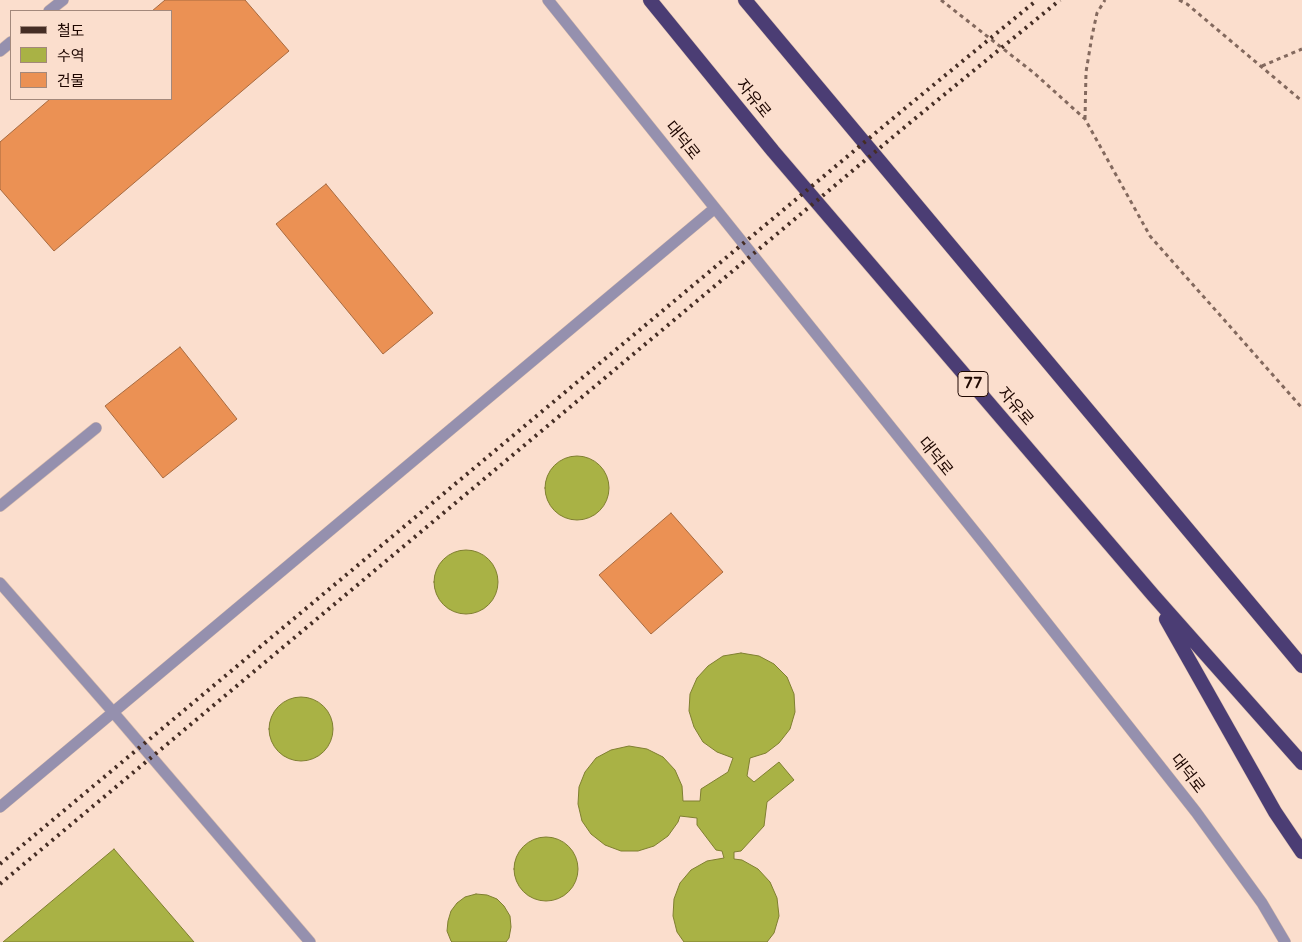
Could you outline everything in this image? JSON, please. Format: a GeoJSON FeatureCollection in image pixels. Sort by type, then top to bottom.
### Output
{"type":"FeatureCollection","features":[{"type":"Feature","properties":{"kind":"highway","name":"자유로"},"geometry":{"type":"LineString","coordinates":[[650,0],[773,151],[1152,594],[1302,762]]}},
{"type":"Feature","properties":{"kind":"highway"},"geometry":{"type":"LineString","coordinates":[[746,0],[1302,666]]}},
{"type":"Feature","properties":{"kind":"highway"},"geometry":{"type":"LineString","coordinates":[[1152,594],[1275,812],[1302,852]]}},
{"type":"Feature","properties":{"kind":"lane"},"geometry":{"type":"LineString","coordinates":[[50,10],[62,0]]}},
{"type":"Feature","properties":{"kind":"lane","name":"대덕로"},"geometry":{"type":"LineString","coordinates":[[548,0],[1196,812],[1262,903],[1285,942]]}},
{"type":"Feature","properties":{"kind":"lane"},"geometry":{"type":"LineString","coordinates":[[0,51],[10,43]]}},
{"type":"Feature","properties":{"kind":"lane"},"geometry":{"type":"LineString","coordinates":[[0,808],[715,208]]}},
{"type":"Feature","properties":{"kind":"lane"},"geometry":{"type":"LineString","coordinates":[[0,506],[96,428]]}},
{"type":"Feature","properties":{"kind":"lane"},"geometry":{"type":"LineString","coordinates":[[0,583],[310,942]]}},
{"type":"Feature","properties":{"kind":"path"},"geometry":{"type":"LineString","coordinates":[[941,0],[1034,73],[1085,119],[1150,236],[1302,408]]}},
{"type":"Feature","properties":{"kind":"path"},"geometry":{"type":"LineString","coordinates":[[1085,119],[1086,72],[1092,36],[1098,13],[1105,0]]}},
{"type":"Feature","properties":{"kind":"path"},"geometry":{"type":"LineString","coordinates":[[1179,0],[1187,4],[1302,101]]}},
{"type":"Feature","properties":{"kind":"path"},"geometry":{"type":"LineString","coordinates":[[1262,66],[1302,49]]}},
{"type":"Feature","properties":{"kind":"water"},"geometry":{"type":"Polygon","coordinates":[[[577,456],[595,462],[603,470],[609,488],[603,506],[595,514],[577,520],[559,514],[551,506],[545,488],[551,470],[559,462],[577,456]]]}},
{"type":"Feature","properties":{"kind":"water"},"geometry":{"type":"Polygon","coordinates":[[[466,550],[484,556],[492,564],[498,582],[492,600],[484,608],[466,614],[448,608],[440,600],[434,582],[440,564],[448,556],[466,550]]]}},
{"type":"Feature","properties":{"kind":"water"},"geometry":{"type":"Polygon","coordinates":[[[741,653],[759,656],[774,664],[787,677],[794,694],[795,712],[790,729],[779,743],[766,753],[750,758],[747,776],[754,782],[779,762],[794,780],[767,802],[764,826],[741,851],[734,852],[734,859],[742,860],[758,869],[770,882],[777,898],[779,916],[774,933],[767,942],[684,942],[677,932],[673,916],[674,899],[680,883],[691,870],[707,861],[724,858],[722,851],[716,850],[697,825],[697,818],[680,816],[668,836],[654,846],[638,851],[621,851],[605,845],[591,834],[582,821],[578,804],[579,787],[585,772],[596,758],[611,750],[629,746],[647,749],[663,757],[675,770],[682,786],[683,801],[700,801],[701,789],[728,772],[733,758],[717,752],[703,742],[694,727],[689,711],[690,694],[697,678],[708,666],[723,656],[741,653]]]}},
{"type":"Feature","properties":{"kind":"water"},"geometry":{"type":"Polygon","coordinates":[[[301,697],[319,703],[327,711],[333,729],[327,747],[319,755],[301,761],[283,755],[275,747],[269,729],[275,711],[283,703],[301,697]]]}},
{"type":"Feature","properties":{"kind":"water"},"geometry":{"type":"Polygon","coordinates":[[[546,837],[564,843],[572,851],[578,869],[572,887],[564,895],[546,901],[528,895],[520,887],[514,869],[520,851],[528,843],[546,837]]]}},
{"type":"Feature","properties":{"kind":"water"},"geometry":{"type":"Polygon","coordinates":[[[114,849],[194,942],[3,942],[114,849]]]}},
{"type":"Feature","properties":{"kind":"water"},"geometry":{"type":"Polygon","coordinates":[[[476,894],[487,895],[497,899],[504,906],[510,916],[511,927],[509,938],[506,942],[451,941],[447,931],[451,911],[465,897],[476,894]]]}},
{"type":"Feature","properties":{"kind":"building"},"geometry":{"type":"Polygon","coordinates":[[[165,0],[245,0],[289,51],[54,251],[0,189],[0,142],[49,100],[172,100],[172,10],[153,10],[165,0]]]}},
{"type":"Feature","properties":{"kind":"building"},"geometry":{"type":"Polygon","coordinates":[[[326,184],[433,313],[383,354],[276,224],[326,184]]]}},
{"type":"Feature","properties":{"kind":"building"},"geometry":{"type":"Polygon","coordinates":[[[180,347],[237,419],[163,478],[105,406],[180,347]]]}},
{"type":"Feature","properties":{"kind":"building"},"geometry":{"type":"Polygon","coordinates":[[[671,513],[723,572],[651,634],[599,575],[671,513]]]}},
{"type":"Feature","properties":{"kind":"railway"},"geometry":{"type":"LineString","coordinates":[[0,864],[1037,0]]}},
{"type":"Feature","properties":{"kind":"railway"},"geometry":{"type":"LineString","coordinates":[[0,884],[912,121],[1060,0]]}}]}
